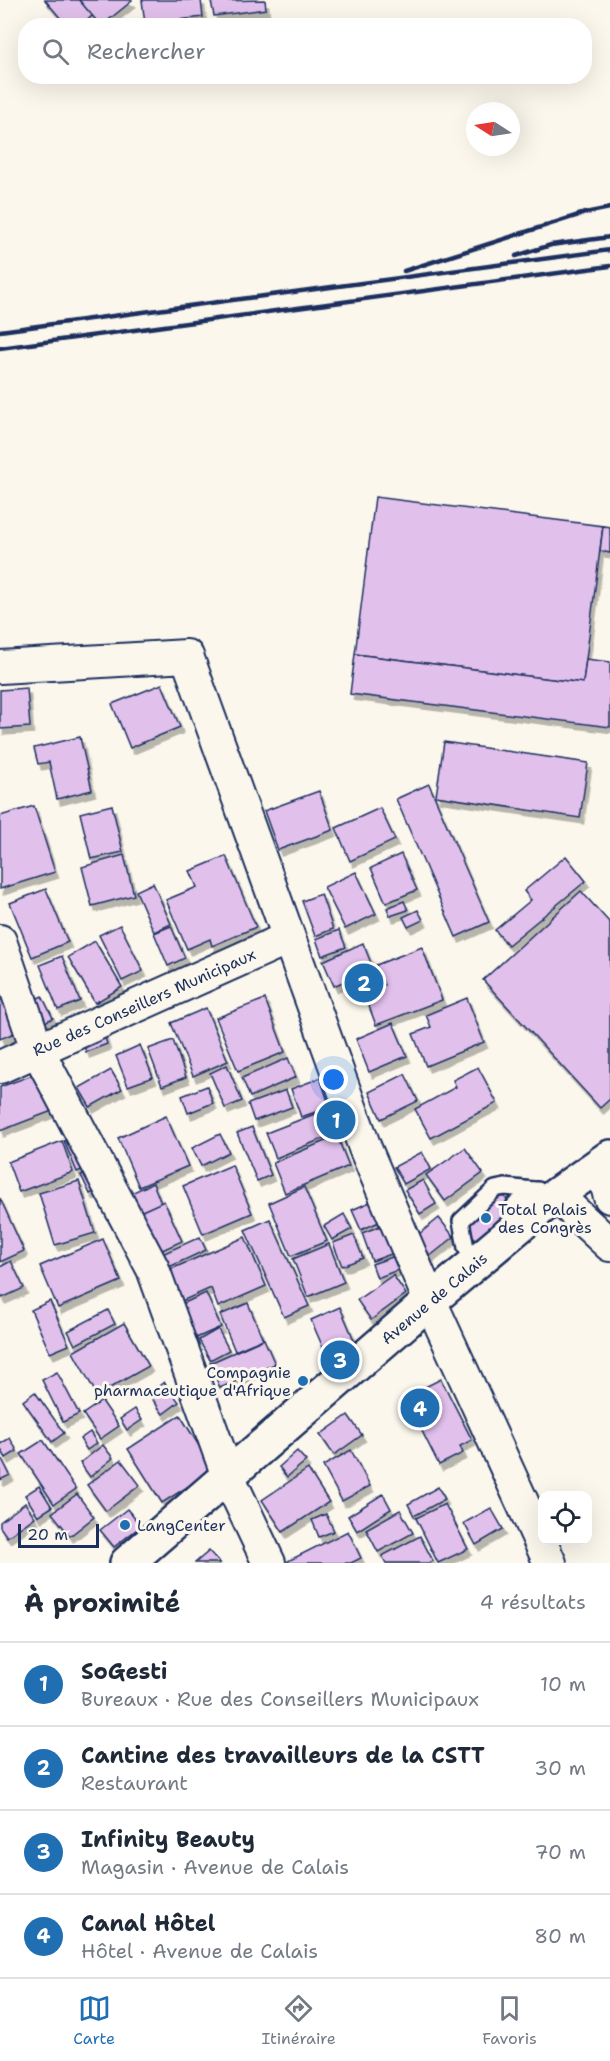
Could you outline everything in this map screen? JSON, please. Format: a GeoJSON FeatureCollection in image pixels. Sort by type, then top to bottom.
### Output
{"type":"FeatureCollection","features":[{"type":"Feature","properties":{"kind":"main road","name":"Avenue de Calais"},"geometry":{"type":"LineString","coordinates":[[127,1563],[430,1301],[472,1251],[544,1192],[605,1161]]}},
{"type":"Feature","properties":{"kind":"street"},"geometry":{"type":"LineString","coordinates":[[0,667],[187,656],[365,1148],[430,1301],[550,1563]]}},
{"type":"Feature","properties":{"kind":"street","name":"Rue des Conseillers Municipaux"},"geometry":{"type":"LineString","coordinates":[[0,1067],[288,938]]}},
{"type":"Feature","properties":{"kind":"street"},"geometry":{"type":"LineString","coordinates":[[0,941],[37,1049],[153,1269],[228,1476],[269,1563]]}},
{"type":"Feature","properties":{"kind":"street"},"geometry":{"type":"LineString","coordinates":[[605,1161],[610,1197]]}},
{"type":"Feature","properties":{"kind":"street"},"geometry":{"type":"LineString","coordinates":[[544,1192],[610,1245]]}},
{"type":"Feature","properties":{"kind":"lane"},"geometry":{"type":"LineString","coordinates":[[472,1251],[461,1221],[495,1189],[505,1187],[544,1192]]}},
{"type":"Feature","properties":{"kind":"lane"},"geometry":{"type":"LineString","coordinates":[[514,1206],[544,1192]]}},
{"type":"Feature","properties":{"kind":"building"},"geometry":{"type":"Polygon","coordinates":[[[45,0],[79,0],[93,15],[90,18],[60,18],[45,0]]]}},
{"type":"Feature","properties":{"kind":"building"},"geometry":{"type":"Polygon","coordinates":[[[79,0],[132,1],[111,18],[94,18],[79,0]]]}},
{"type":"Feature","properties":{"kind":"building"},"geometry":{"type":"Polygon","coordinates":[[[142,0],[201,0],[203,17],[144,18],[142,0]]]}},
{"type":"Feature","properties":{"kind":"building"},"geometry":{"type":"Polygon","coordinates":[[[265,0],[266,9],[214,16],[211,1],[265,0]]]}},
{"type":"Feature","properties":{"kind":"building"},"geometry":{"type":"Polygon","coordinates":[[[375,497],[603,526],[583,683],[355,654],[375,497]]]}},
{"type":"Feature","properties":{"kind":"building"},"geometry":{"type":"Polygon","coordinates":[[[603,526],[610,527],[610,553],[600,551],[603,526]]]}},
{"type":"Feature","properties":{"kind":"building"},"geometry":{"type":"Polygon","coordinates":[[[355,654],[583,683],[586,659],[610,662],[610,727],[350,694],[355,654]]]}},
{"type":"Feature","properties":{"kind":"building"},"geometry":{"type":"Polygon","coordinates":[[[162,684],[180,727],[130,748],[112,704],[162,684]]]}},
{"type":"Feature","properties":{"kind":"building"},"geometry":{"type":"Polygon","coordinates":[[[27,688],[30,727],[0,729],[0,690],[27,688]]]}},
{"type":"Feature","properties":{"kind":"building"},"geometry":{"type":"Polygon","coordinates":[[[80,737],[92,790],[57,799],[49,762],[38,764],[34,748],[80,737]]]}},
{"type":"Feature","properties":{"kind":"building"},"geometry":{"type":"Polygon","coordinates":[[[444,742],[588,763],[580,818],[436,796],[444,742]]]}},
{"type":"Feature","properties":{"kind":"building"},"geometry":{"type":"Polygon","coordinates":[[[429,784],[489,922],[456,937],[396,799],[429,784]]]}},
{"type":"Feature","properties":{"kind":"building"},"geometry":{"type":"Polygon","coordinates":[[[319,791],[333,830],[278,850],[264,811],[319,791]]]}},
{"type":"Feature","properties":{"kind":"building"},"geometry":{"type":"Polygon","coordinates":[[[112,805],[123,852],[91,859],[80,813],[112,805]]]}},
{"type":"Feature","properties":{"kind":"building"},"geometry":{"type":"Polygon","coordinates":[[[34,806],[55,872],[0,889],[0,816],[34,806]]]}},
{"type":"Feature","properties":{"kind":"building"},"geometry":{"type":"Polygon","coordinates":[[[380,808],[395,840],[350,861],[336,828],[380,808]]]}},
{"type":"Feature","properties":{"kind":"building"},"geometry":{"type":"Polygon","coordinates":[[[401,854],[417,890],[386,903],[371,868],[401,854]]]}},
{"type":"Feature","properties":{"kind":"building"},"geometry":{"type":"Polygon","coordinates":[[[124,855],[134,895],[92,906],[82,867],[124,855]]]}},
{"type":"Feature","properties":{"kind":"building"},"geometry":{"type":"Polygon","coordinates":[[[226,856],[256,927],[212,946],[210,939],[187,949],[166,900],[197,887],[190,871],[226,856]]]}},
{"type":"Feature","properties":{"kind":"building"},"geometry":{"type":"Polygon","coordinates":[[[566,856],[586,881],[508,945],[495,930],[531,900],[524,891],[566,856]]]}},
{"type":"Feature","properties":{"kind":"building"},"geometry":{"type":"Polygon","coordinates":[[[356,872],[376,914],[345,929],[324,887],[356,872]]]}},
{"type":"Feature","properties":{"kind":"building"},"geometry":{"type":"Polygon","coordinates":[[[153,883],[171,924],[154,932],[136,891],[153,883]]]}},
{"type":"Feature","properties":{"kind":"building"},"geometry":{"type":"Polygon","coordinates":[[[46,889],[68,942],[32,957],[10,903],[46,889]]]}},
{"type":"Feature","properties":{"kind":"building"},"geometry":{"type":"Polygon","coordinates":[[[581,891],[610,923],[610,1099],[600,1108],[483,980],[581,891]]]}},
{"type":"Feature","properties":{"kind":"building"},"geometry":{"type":"Polygon","coordinates":[[[321,894],[333,929],[315,936],[302,901],[321,894]]]}},
{"type":"Feature","properties":{"kind":"building"},"geometry":{"type":"Polygon","coordinates":[[[404,901],[408,910],[390,916],[387,908],[404,901]]]}},
{"type":"Feature","properties":{"kind":"building"},"geometry":{"type":"Polygon","coordinates":[[[418,910],[423,920],[408,927],[403,917],[418,910]]]}},
{"type":"Feature","properties":{"kind":"building"},"geometry":{"type":"Polygon","coordinates":[[[120,925],[143,971],[122,981],[99,935],[120,925]]]}},
{"type":"Feature","properties":{"kind":"building"},"geometry":{"type":"Polygon","coordinates":[[[171,926],[185,958],[168,966],[154,933],[171,926]]]}},
{"type":"Feature","properties":{"kind":"building"},"geometry":{"type":"Polygon","coordinates":[[[339,930],[346,947],[322,956],[316,939],[339,930]]]}},
{"type":"Feature","properties":{"kind":"building"},"geometry":{"type":"Polygon","coordinates":[[[95,941],[122,987],[95,1003],[68,957],[95,941]]]}},
{"type":"Feature","properties":{"kind":"building"},"geometry":{"type":"Polygon","coordinates":[[[363,943],[373,968],[334,986],[323,961],[363,943]]]}},
{"type":"Feature","properties":{"kind":"building"},"geometry":{"type":"Polygon","coordinates":[[[422,947],[442,1000],[376,1025],[364,993],[384,985],[376,965],[422,947]]]}},
{"type":"Feature","properties":{"kind":"building"},"geometry":{"type":"Polygon","coordinates":[[[62,956],[80,1001],[58,1010],[40,965],[62,956]]]}},
{"type":"Feature","properties":{"kind":"building"},"geometry":{"type":"Polygon","coordinates":[[[42,996],[53,1018],[45,1022],[34,1000],[42,996]]]}},
{"type":"Feature","properties":{"kind":"building"},"geometry":{"type":"Polygon","coordinates":[[[8,997],[22,1030],[0,1039],[0,1000],[8,997]]]}},
{"type":"Feature","properties":{"kind":"building"},"geometry":{"type":"Polygon","coordinates":[[[467,998],[484,1042],[426,1066],[413,1034],[431,1027],[426,1015],[467,998]]]}},
{"type":"Feature","properties":{"kind":"building"},"geometry":{"type":"Polygon","coordinates":[[[265,999],[285,1052],[238,1071],[216,1018],[265,999]]]}},
{"type":"Feature","properties":{"kind":"building"},"geometry":{"type":"Polygon","coordinates":[[[206,1008],[228,1061],[193,1076],[171,1023],[206,1008]]]}},
{"type":"Feature","properties":{"kind":"building"},"geometry":{"type":"Polygon","coordinates":[[[393,1023],[407,1056],[369,1072],[356,1039],[393,1023]]]}},
{"type":"Feature","properties":{"kind":"building"},"geometry":{"type":"Polygon","coordinates":[[[104,1034],[107,1044],[86,1052],[83,1042],[104,1034]]]}},
{"type":"Feature","properties":{"kind":"building"},"geometry":{"type":"Polygon","coordinates":[[[173,1040],[186,1077],[162,1086],[148,1049],[173,1040]]]}},
{"type":"Feature","properties":{"kind":"building"},"geometry":{"type":"Polygon","coordinates":[[[140,1045],[153,1077],[128,1086],[116,1056],[140,1045]]]}},
{"type":"Feature","properties":{"kind":"building"},"geometry":{"type":"Polygon","coordinates":[[[288,1058],[296,1077],[250,1097],[242,1078],[288,1058]]]}},
{"type":"Feature","properties":{"kind":"building"},"geometry":{"type":"Polygon","coordinates":[[[227,1065],[242,1101],[225,1108],[210,1073],[227,1065]]]}},
{"type":"Feature","properties":{"kind":"building"},"geometry":{"type":"Polygon","coordinates":[[[478,1067],[497,1103],[431,1138],[415,1109],[456,1087],[453,1080],[478,1067]]]}},
{"type":"Feature","properties":{"kind":"building"},"geometry":{"type":"Polygon","coordinates":[[[111,1070],[122,1089],[90,1107],[79,1088],[111,1070]]]}},
{"type":"Feature","properties":{"kind":"building"},"geometry":{"type":"Polygon","coordinates":[[[38,1073],[52,1111],[0,1131],[0,1087],[38,1073]]]}},
{"type":"Feature","properties":{"kind":"building"},"geometry":{"type":"Polygon","coordinates":[[[405,1074],[418,1101],[381,1119],[369,1092],[405,1074]]]}},
{"type":"Feature","properties":{"kind":"building"},"geometry":{"type":"Polygon","coordinates":[[[320,1078],[330,1107],[301,1117],[291,1089],[320,1078]]]}},
{"type":"Feature","properties":{"kind":"building"},"geometry":{"type":"Polygon","coordinates":[[[207,1086],[213,1103],[188,1113],[182,1096],[207,1086]]]}},
{"type":"Feature","properties":{"kind":"building"},"geometry":{"type":"Polygon","coordinates":[[[286,1090],[292,1107],[254,1121],[248,1104],[286,1090]]]}},
{"type":"Feature","properties":{"kind":"building"},"geometry":{"type":"Polygon","coordinates":[[[325,1110],[334,1134],[276,1158],[266,1133],[325,1110]]]}},
{"type":"Feature","properties":{"kind":"building"},"geometry":{"type":"Polygon","coordinates":[[[166,1116],[188,1166],[139,1187],[118,1138],[166,1116]]]}},
{"type":"Feature","properties":{"kind":"building"},"geometry":{"type":"Polygon","coordinates":[[[252,1127],[271,1175],[257,1181],[237,1133],[252,1127]]]}},
{"type":"Feature","properties":{"kind":"building"},"geometry":{"type":"Polygon","coordinates":[[[220,1134],[229,1152],[201,1166],[192,1148],[220,1134]]]}},
{"type":"Feature","properties":{"kind":"building"},"geometry":{"type":"Polygon","coordinates":[[[80,1135],[93,1165],[77,1172],[64,1141],[80,1135]]]}},
{"type":"Feature","properties":{"kind":"building"},"geometry":{"type":"Polygon","coordinates":[[[337,1136],[349,1166],[285,1193],[273,1163],[337,1136]]]}},
{"type":"Feature","properties":{"kind":"building"},"geometry":{"type":"Polygon","coordinates":[[[62,1141],[73,1172],[19,1192],[8,1162],[62,1141]]]}},
{"type":"Feature","properties":{"kind":"building"},"geometry":{"type":"Polygon","coordinates":[[[465,1148],[483,1173],[445,1201],[426,1175],[465,1148]]]}},
{"type":"Feature","properties":{"kind":"building"},"geometry":{"type":"Polygon","coordinates":[[[422,1152],[431,1169],[404,1184],[394,1167],[422,1152]]]}},
{"type":"Feature","properties":{"kind":"building"},"geometry":{"type":"Polygon","coordinates":[[[232,1165],[252,1213],[203,1234],[183,1186],[232,1165]]]}},
{"type":"Feature","properties":{"kind":"building"},"geometry":{"type":"Polygon","coordinates":[[[97,1167],[106,1186],[90,1194],[81,1175],[97,1167]]]}},
{"type":"Feature","properties":{"kind":"building"},"geometry":{"type":"Polygon","coordinates":[[[423,1180],[436,1204],[420,1214],[405,1190],[423,1180]]]}},
{"type":"Feature","properties":{"kind":"building"},"geometry":{"type":"Polygon","coordinates":[[[79,1181],[95,1233],[55,1245],[39,1193],[79,1181]]]}},
{"type":"Feature","properties":{"kind":"building"},"geometry":{"type":"Polygon","coordinates":[[[153,1183],[161,1203],[140,1212],[131,1193],[153,1183]]]}},
{"type":"Feature","properties":{"kind":"building"},"geometry":{"type":"Polygon","coordinates":[[[304,1187],[327,1241],[291,1256],[269,1203],[304,1187]]]}},
{"type":"Feature","properties":{"kind":"building"},"geometry":{"type":"Polygon","coordinates":[[[498,1191],[519,1211],[482,1246],[463,1225],[498,1191]]]}},
{"type":"Feature","properties":{"kind":"building"},"geometry":{"type":"Polygon","coordinates":[[[0,1198],[24,1251],[0,1262],[0,1198]]]}},
{"type":"Feature","properties":{"kind":"building"},"geometry":{"type":"Polygon","coordinates":[[[164,1201],[182,1241],[158,1252],[140,1212],[164,1201]]]}},
{"type":"Feature","properties":{"kind":"building"},"geometry":{"type":"Polygon","coordinates":[[[370,1202],[379,1222],[361,1230],[352,1210],[370,1202]]]}},
{"type":"Feature","properties":{"kind":"building"},"geometry":{"type":"Polygon","coordinates":[[[344,1214],[352,1229],[332,1240],[324,1226],[344,1214]]]}},
{"type":"Feature","properties":{"kind":"building"},"geometry":{"type":"Polygon","coordinates":[[[439,1218],[454,1237],[424,1261],[409,1242],[439,1218]]]}},
{"type":"Feature","properties":{"kind":"building"},"geometry":{"type":"Polygon","coordinates":[[[270,1219],[309,1306],[284,1317],[245,1230],[270,1219]]]}},
{"type":"Feature","properties":{"kind":"building"},"geometry":{"type":"Polygon","coordinates":[[[383,1225],[394,1253],[372,1261],[362,1233],[383,1225]]]}},
{"type":"Feature","properties":{"kind":"building"},"geometry":{"type":"Polygon","coordinates":[[[354,1235],[363,1258],[342,1266],[333,1243],[354,1235]]]}},
{"type":"Feature","properties":{"kind":"building"},"geometry":{"type":"Polygon","coordinates":[[[200,1237],[206,1250],[167,1268],[160,1255],[200,1237]]]}},
{"type":"Feature","properties":{"kind":"building"},"geometry":{"type":"Polygon","coordinates":[[[245,1237],[266,1286],[218,1307],[211,1288],[182,1301],[169,1270],[245,1237]]]}},
{"type":"Feature","properties":{"kind":"building"},"geometry":{"type":"Polygon","coordinates":[[[103,1239],[121,1281],[58,1308],[40,1266],[103,1239]]]}},
{"type":"Feature","properties":{"kind":"building"},"geometry":{"type":"Polygon","coordinates":[[[329,1244],[344,1282],[308,1297],[293,1259],[329,1244]]]}},
{"type":"Feature","properties":{"kind":"building"},"geometry":{"type":"Polygon","coordinates":[[[398,1255],[403,1268],[377,1278],[372,1264],[398,1255]]]}},
{"type":"Feature","properties":{"kind":"building"},"geometry":{"type":"Polygon","coordinates":[[[11,1261],[24,1288],[2,1298],[0,1267],[11,1261]]]}},
{"type":"Feature","properties":{"kind":"building"},"geometry":{"type":"Polygon","coordinates":[[[393,1275],[406,1294],[371,1320],[357,1300],[393,1275]]]}},
{"type":"Feature","properties":{"kind":"building"},"geometry":{"type":"Polygon","coordinates":[[[206,1293],[221,1327],[194,1339],[180,1305],[206,1293]]]}},
{"type":"Feature","properties":{"kind":"building"},"geometry":{"type":"Polygon","coordinates":[[[50,1301],[69,1345],[50,1353],[31,1310],[50,1301]]]}},
{"type":"Feature","properties":{"kind":"building"},"geometry":{"type":"Polygon","coordinates":[[[248,1303],[263,1339],[235,1351],[220,1315],[248,1303]]]}},
{"type":"Feature","properties":{"kind":"building"},"geometry":{"type":"Polygon","coordinates":[[[340,1307],[360,1354],[331,1366],[311,1320],[340,1307]]]}},
{"type":"Feature","properties":{"kind":"building"},"geometry":{"type":"Polygon","coordinates":[[[108,1310],[115,1324],[75,1345],[68,1331],[108,1310]]]}},
{"type":"Feature","properties":{"kind":"building"},"geometry":{"type":"Polygon","coordinates":[[[124,1323],[149,1366],[97,1395],[73,1352],[124,1323]]]}},
{"type":"Feature","properties":{"kind":"building"},"geometry":{"type":"Polygon","coordinates":[[[218,1329],[229,1350],[210,1360],[199,1340],[218,1329]]]}},
{"type":"Feature","properties":{"kind":"building"},"geometry":{"type":"Polygon","coordinates":[[[264,1339],[275,1364],[220,1388],[210,1363],[264,1339]]]}},
{"type":"Feature","properties":{"kind":"building"},"geometry":{"type":"Polygon","coordinates":[[[57,1372],[79,1414],[63,1422],[42,1380],[57,1372]]]}},
{"type":"Feature","properties":{"kind":"building"},"geometry":{"type":"Polygon","coordinates":[[[441,1379],[472,1440],[460,1446],[463,1453],[439,1465],[405,1397],[441,1379]]]}},
{"type":"Feature","properties":{"kind":"building"},"geometry":{"type":"Polygon","coordinates":[[[164,1382],[179,1402],[163,1414],[149,1394],[164,1382]]]}},
{"type":"Feature","properties":{"kind":"building"},"geometry":{"type":"Polygon","coordinates":[[[35,1392],[64,1433],[52,1442],[23,1401],[35,1392]]]}},
{"type":"Feature","properties":{"kind":"building"},"geometry":{"type":"Polygon","coordinates":[[[102,1401],[119,1426],[100,1439],[83,1414],[102,1401]]]}},
{"type":"Feature","properties":{"kind":"building"},"geometry":{"type":"Polygon","coordinates":[[[135,1409],[142,1420],[127,1430],[120,1419],[135,1409]]]}},
{"type":"Feature","properties":{"kind":"building"},"geometry":{"type":"Polygon","coordinates":[[[180,1415],[214,1470],[162,1503],[128,1449],[180,1415]]]}},
{"type":"Feature","properties":{"kind":"building"},"geometry":{"type":"Polygon","coordinates":[[[348,1415],[362,1435],[334,1455],[320,1435],[348,1415]]]}},
{"type":"Feature","properties":{"kind":"building"},"geometry":{"type":"Polygon","coordinates":[[[90,1432],[97,1443],[87,1450],[80,1439],[90,1432]]]}},
{"type":"Feature","properties":{"kind":"building"},"geometry":{"type":"Polygon","coordinates":[[[10,1438],[17,1451],[6,1458],[0,1444],[10,1438]]]}},
{"type":"Feature","properties":{"kind":"building"},"geometry":{"type":"Polygon","coordinates":[[[43,1440],[76,1489],[54,1504],[21,1454],[43,1440]]]}},
{"type":"Feature","properties":{"kind":"building"},"geometry":{"type":"Polygon","coordinates":[[[103,1445],[113,1458],[90,1477],[80,1463],[103,1445]]]}},
{"type":"Feature","properties":{"kind":"building"},"geometry":{"type":"Polygon","coordinates":[[[351,1450],[370,1486],[342,1501],[323,1466],[351,1450]]]}},
{"type":"Feature","properties":{"kind":"building"},"geometry":{"type":"Polygon","coordinates":[[[297,1451],[306,1461],[287,1477],[279,1467],[297,1451]]]}},
{"type":"Feature","properties":{"kind":"building"},"geometry":{"type":"Polygon","coordinates":[[[0,1455],[10,1475],[0,1480],[0,1455]]]}},
{"type":"Feature","properties":{"kind":"building"},"geometry":{"type":"Polygon","coordinates":[[[121,1460],[140,1485],[106,1511],[87,1485],[121,1460]]]}},
{"type":"Feature","properties":{"kind":"building"},"geometry":{"type":"Polygon","coordinates":[[[308,1469],[329,1502],[283,1532],[262,1500],[308,1469]]]}},
{"type":"Feature","properties":{"kind":"building"},"geometry":{"type":"Polygon","coordinates":[[[39,1486],[52,1507],[38,1516],[25,1495],[39,1486]]]}},
{"type":"Feature","properties":{"kind":"building"},"geometry":{"type":"Polygon","coordinates":[[[438,1487],[445,1499],[414,1516],[408,1504],[438,1487]]]}},
{"type":"Feature","properties":{"kind":"building"},"geometry":{"type":"Polygon","coordinates":[[[77,1494],[94,1517],[70,1536],[52,1513],[77,1494]]]}},
{"type":"Feature","properties":{"kind":"building"},"geometry":{"type":"Polygon","coordinates":[[[383,1494],[391,1509],[357,1531],[348,1516],[383,1494]]]}},
{"type":"Feature","properties":{"kind":"building"},"geometry":{"type":"Polygon","coordinates":[[[25,1503],[35,1517],[7,1537],[0,1527],[0,1522],[25,1503]]]}},
{"type":"Feature","properties":{"kind":"building"},"geometry":{"type":"Polygon","coordinates":[[[445,1504],[468,1549],[438,1563],[416,1518],[445,1504]]]}},
{"type":"Feature","properties":{"kind":"building"},"geometry":{"type":"Polygon","coordinates":[[[491,1508],[503,1529],[476,1545],[464,1523],[491,1508]]]}},
{"type":"Feature","properties":{"kind":"building"},"geometry":{"type":"Polygon","coordinates":[[[127,1509],[141,1526],[114,1547],[100,1530],[127,1509]]]}},
{"type":"Feature","properties":{"kind":"building"},"geometry":{"type":"Polygon","coordinates":[[[400,1510],[413,1533],[378,1552],[366,1529],[400,1510]]]}},
{"type":"Feature","properties":{"kind":"building"},"geometry":{"type":"Polygon","coordinates":[[[326,1514],[334,1531],[319,1537],[312,1520],[326,1514]]]}},
{"type":"Feature","properties":{"kind":"building"},"geometry":{"type":"Polygon","coordinates":[[[348,1531],[361,1558],[351,1563],[289,1563],[288,1561],[348,1531]]]}},
{"type":"Feature","properties":{"kind":"building"},"geometry":{"type":"Polygon","coordinates":[[[420,1536],[433,1561],[429,1563],[386,1563],[382,1556],[420,1536]]]}},
{"type":"Feature","properties":{"kind":"building"},"geometry":{"type":"Polygon","coordinates":[[[209,1551],[220,1563],[195,1563],[209,1551]]]}},
{"type":"Feature","properties":{"kind":"railway"},"geometry":{"type":"LineString","coordinates":[[404,271],[585,213],[610,208]]}},
{"type":"Feature","properties":{"kind":"railway"},"geometry":{"type":"LineString","coordinates":[[516,256],[551,245],[610,237]]}},
{"type":"Feature","properties":{"kind":"railway"},"geometry":{"type":"LineString","coordinates":[[0,331],[610,250]]}},
{"type":"Feature","properties":{"kind":"railway"},"geometry":{"type":"LineString","coordinates":[[0,348],[610,266]]}},
{"type":"Feature","properties":{"kind":"place","name":"Cantine des travailleurs de la CSTT"},"geometry":{"type":"Point","coordinates":[364,983]}},
{"type":"Feature","properties":{"kind":"place","name":"SoGesti"},"geometry":{"type":"Point","coordinates":[336,1120]}},
{"type":"Feature","properties":{"kind":"place","name":"Total Palais des Congrès"},"geometry":{"type":"Point","coordinates":[486,1218]}},
{"type":"Feature","properties":{"kind":"place","name":"Infinity Beauty"},"geometry":{"type":"Point","coordinates":[340,1360]}},
{"type":"Feature","properties":{"kind":"place","name":"Compagnie pharmaceutique d'Afrique"},"geometry":{"type":"Point","coordinates":[303,1381]}},
{"type":"Feature","properties":{"kind":"place","name":"Canal Hôtel"},"geometry":{"type":"Point","coordinates":[420,1408]}},
{"type":"Feature","properties":{"kind":"place","name":"LangCenter"},"geometry":{"type":"Point","coordinates":[125,1525]}}]}
